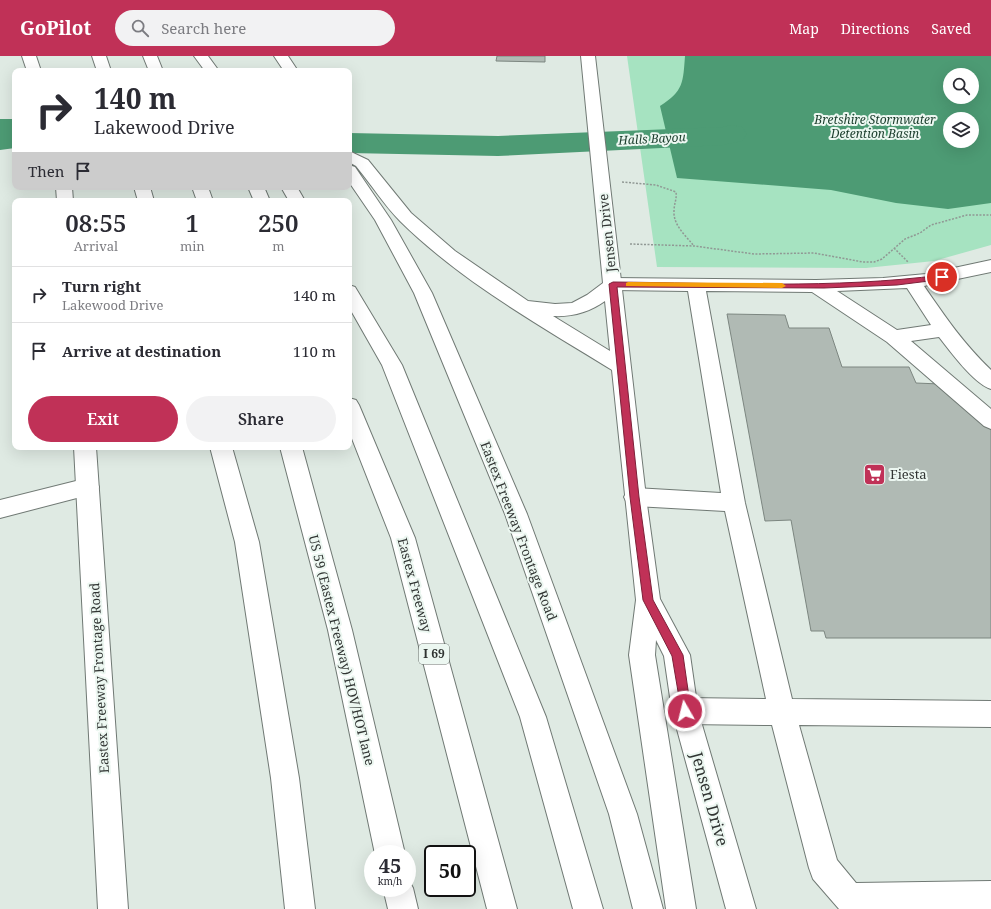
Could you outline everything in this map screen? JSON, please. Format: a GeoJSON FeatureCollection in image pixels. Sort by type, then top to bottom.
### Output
{"type":"FeatureCollection","features":[{"type":"Feature","properties":{"kind":"main road"},"geometry":{"type":"LineString","coordinates":[[29,56],[33,68]]}},
{"type":"Feature","properties":{"kind":"main road"},"geometry":{"type":"LineString","coordinates":[[100,56],[103,68]]}},
{"type":"Feature","properties":{"kind":"main road"},"geometry":{"type":"LineString","coordinates":[[150,56],[155,68]]}},
{"type":"Feature","properties":{"kind":"main road"},"geometry":{"type":"LineString","coordinates":[[200,56],[205,68]]}},
{"type":"Feature","properties":{"kind":"main road"},"geometry":{"type":"LineString","coordinates":[[200,56],[210,68]]}},
{"type":"Feature","properties":{"kind":"main road"},"geometry":{"type":"LineString","coordinates":[[281,56],[290,68]]}},
{"type":"Feature","properties":{"kind":"main road","name":"Jensen Drive"},"geometry":{"type":"LineString","coordinates":[[588,56],[635,497],[648,600],[642,656],[681,909]]}},
{"type":"Feature","properties":{"kind":"main road"},"geometry":{"type":"LineString","coordinates":[[352,158],[362,163],[405,217],[449,255],[503,294],[621,367]]}},
{"type":"Feature","properties":{"kind":"main road","name":"Eastex Freeway Frontage Road"},"geometry":{"type":"LineString","coordinates":[[352,174],[383,220],[423,293],[516,514],[623,814],[648,909]]}},
{"type":"Feature","properties":{"kind":"main road"},"geometry":{"type":"LineString","coordinates":[[522,305],[538,309],[564,311],[583,306],[598,298],[613,284],[816,286],[912,282],[991,266]]}},
{"type":"Feature","properties":{"kind":"main road"},"geometry":{"type":"LineString","coordinates":[[912,282],[944,330],[962,353],[991,382]]}},
{"type":"Feature","properties":{"kind":"main road"},"geometry":{"type":"LineString","coordinates":[[696,285],[734,503],[782,712],[824,868],[849,898],[991,896]]}},
{"type":"Feature","properties":{"kind":"main road"},"geometry":{"type":"LineString","coordinates":[[816,286],[894,337],[991,422]]}},
{"type":"Feature","properties":{"kind":"main road"},"geometry":{"type":"LineString","coordinates":[[352,296],[392,365],[533,717],[588,909]]}},
{"type":"Feature","properties":{"kind":"main road"},"geometry":{"type":"LineString","coordinates":[[894,337],[944,330]]}},
{"type":"Feature","properties":{"kind":"main road","name":"Eastex Freeway"},"geometry":{"type":"LineString","coordinates":[[352,412],[403,538],[502,909]]}},
{"type":"Feature","properties":{"kind":"main road","name":"Eastex Freeway Frontage Road"},"geometry":{"type":"LineString","coordinates":[[85,450],[113,909]]}},
{"type":"Feature","properties":{"kind":"main road"},"geometry":{"type":"LineString","coordinates":[[222,450],[247,542],[285,778],[300,909]]}},
{"type":"Feature","properties":{"kind":"main road","name":"US 59 (Eastex Freeway) HOV/HOT lane"},"geometry":{"type":"LineString","coordinates":[[292,450],[340,630],[388,845]]}},
{"type":"Feature","properties":{"kind":"main road"},"geometry":{"type":"LineString","coordinates":[[0,509],[88,487]]}},
{"type":"Feature","properties":{"kind":"main road"},"geometry":{"type":"LineString","coordinates":[[635,497],[734,503]]}},
{"type":"Feature","properties":{"kind":"main road","name":"Jensen Drive"},"geometry":{"type":"LineString","coordinates":[[648,600],[677,655],[685,711],[741,909]]}},
{"type":"Feature","properties":{"kind":"main road"},"geometry":{"type":"LineString","coordinates":[[685,711],[991,714]]}},
{"type":"Feature","properties":{"kind":"main road"},"geometry":{"type":"LineString","coordinates":[[400,897],[403,909]]}},
{"type":"Feature","properties":{"kind":"path"},"geometry":{"type":"LineString","coordinates":[[601,178],[656,184],[667,187],[676,192],[678,199],[674,210],[675,216],[678,225],[694,246]]}},
{"type":"Feature","properties":{"kind":"path"},"geometry":{"type":"LineString","coordinates":[[608,245],[646,243],[694,246],[754,254],[814,253],[863,262],[874,262],[882,259],[905,239],[920,233],[931,225],[967,215],[991,215]]}},
{"type":"Feature","properties":{"kind":"shaded area"},"geometry":{"type":"Polygon","coordinates":[[[627,56],[991,56],[991,245],[934,261],[866,268],[657,267],[627,56]]]}},
{"type":"Feature","properties":{"kind":"water","name":"Bretshire Stormwater Detention Basin"},"geometry":{"type":"Polygon","coordinates":[[[685,56],[991,56],[991,203],[948,209],[896,203],[831,190],[677,178],[660,106],[674,96],[683,79],[685,56]]]}},
{"type":"Feature","properties":{"kind":"water"},"geometry":{"type":"Polygon","coordinates":[[[0,119],[12,119],[12,148],[0,150],[0,119]]]}},
{"type":"Feature","properties":{"kind":"building"},"geometry":{"type":"Polygon","coordinates":[[[497,56],[545,56],[545,62],[496,61],[497,56]]]}},
{"type":"Feature","properties":{"kind":"building","name":"Fiesta"},"geometry":{"type":"Polygon","coordinates":[[[727,314],[785,315],[789,328],[829,328],[842,367],[909,367],[916,383],[940,384],[991,428],[991,638],[826,638],[824,631],[811,631],[791,520],[765,521],[727,314]]]}},
{"type":"Feature","properties":{"kind":"waterway","name":"Halls Bayou"},"geometry":{"type":"LineString","coordinates":[[352,143],[498,146],[723,136],[731,134]]}},
{"type":"Feature","properties":{"kind":"slow traffic"},"geometry":{"type":"LineString","coordinates":[[628,284],[782,286]]}},
{"type":"Feature","properties":{"kind":"place","name":"Fiesta"},"geometry":{"type":"Point","coordinates":[874,474]}},
{"type":"Feature","properties":{"kind":"route"},"geometry":{"type":"LineString","coordinates":[[685,711],[677,655],[648,600],[635,497],[613,284],[824,286],[912,282],[942,277]]}}]}
